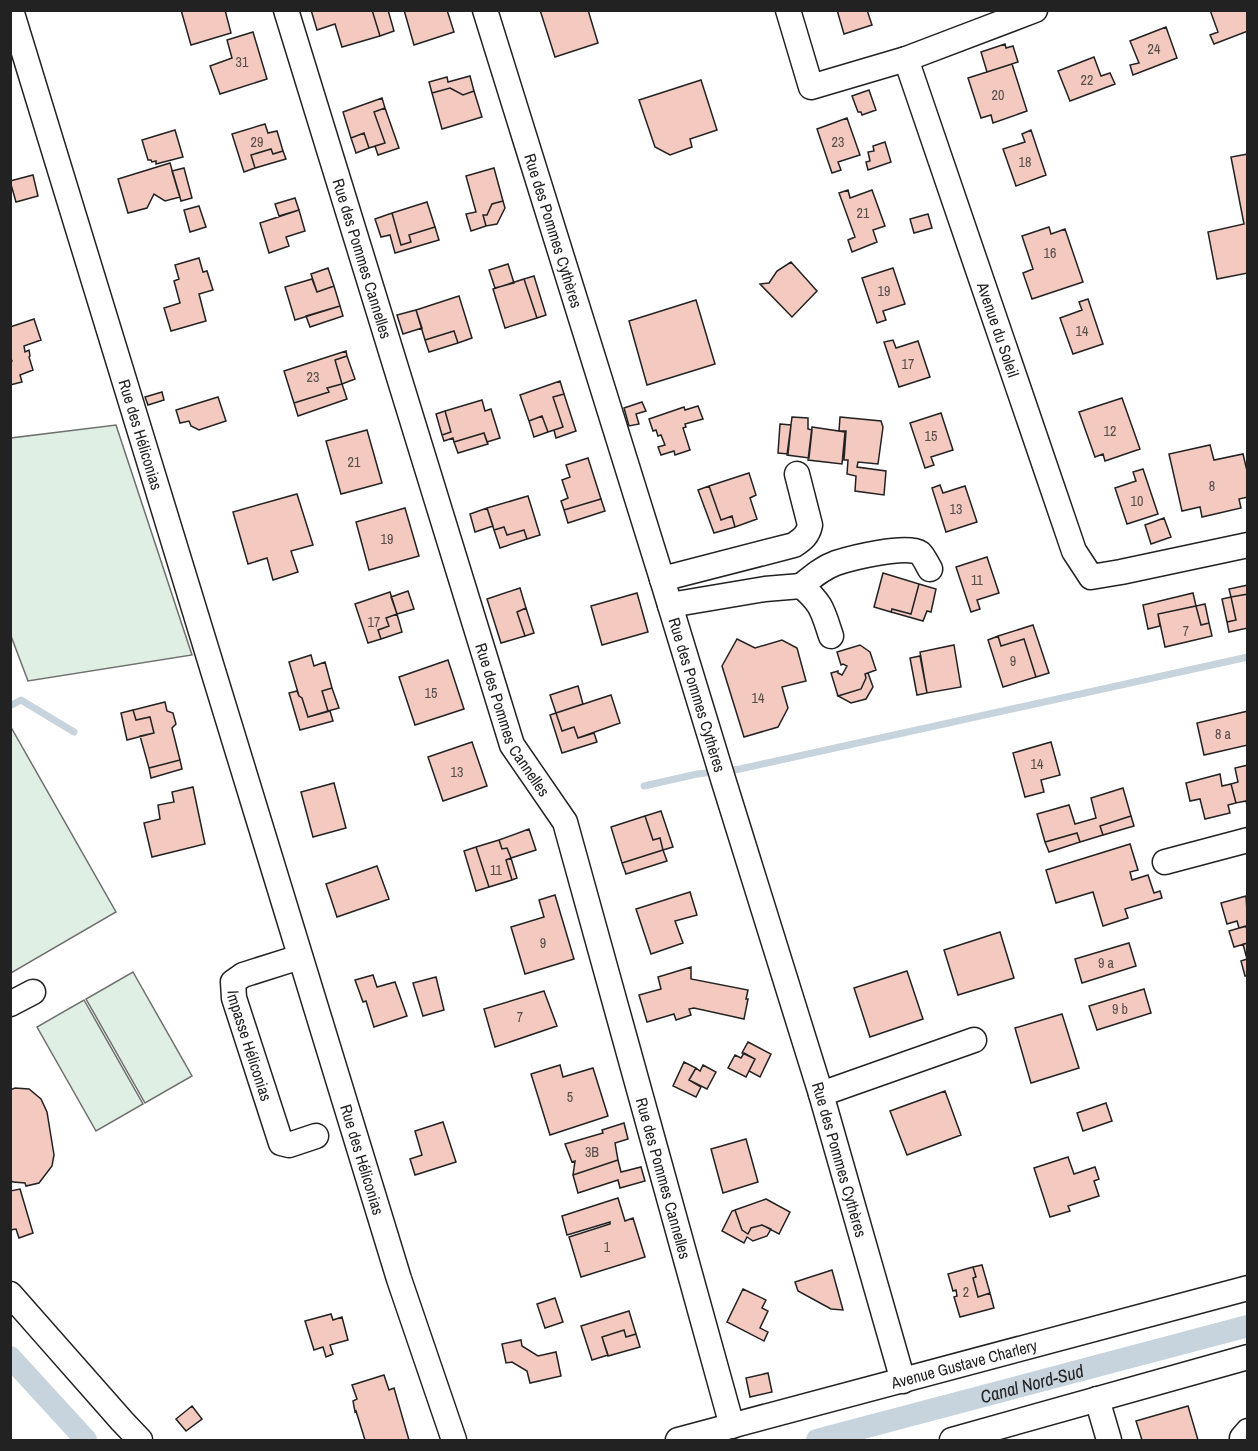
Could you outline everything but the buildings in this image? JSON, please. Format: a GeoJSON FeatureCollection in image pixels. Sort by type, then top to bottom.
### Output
{"type":"FeatureCollection","features":[{"type":"Feature","properties":{"kind":"street","name":"Rue des Héliconias"},"geometry":{"type":"LineString","coordinates":[[11,10],[399,1279],[454,1440]]}},
{"type":"Feature","properties":{"kind":"street","name":"Rue des Pommes Cannelles"},"geometry":{"type":"LineString","coordinates":[[286,10],[512,745],[565,822],[732,1426]]}},
{"type":"Feature","properties":{"kind":"street","name":"Rue des Pommes Cythères"},"geometry":{"type":"LineString","coordinates":[[485,10],[821,1094],[903,1381]]}},
{"type":"Feature","properties":{"kind":"street"},"geometry":{"type":"LineString","coordinates":[[788,10],[811,87],[906,59],[1035,10]]}},
{"type":"Feature","properties":{"kind":"street","name":"Avenue du Soleil"},"geometry":{"type":"LineString","coordinates":[[906,59],[1074,551],[1091,577],[1248,545]]}},
{"type":"Feature","properties":{"kind":"street"},"geometry":{"type":"LineString","coordinates":[[662,579],[794,544],[802,539],[809,532],[810,525],[797,474]]}},
{"type":"Feature","properties":{"kind":"street"},"geometry":{"type":"LineString","coordinates":[[670,605],[765,589],[801,586],[816,573],[837,563],[901,549],[911,549],[920,554],[930,569]]}},
{"type":"Feature","properties":{"kind":"street"},"geometry":{"type":"LineString","coordinates":[[801,586],[813,595],[820,605],[831,636]]}},
{"type":"Feature","properties":{"kind":"street"},"geometry":{"type":"LineString","coordinates":[[1165,862],[1248,840]]}},
{"type":"Feature","properties":{"kind":"street","name":"Impasse Héliconias"},"geometry":{"type":"LineString","coordinates":[[300,957],[243,975],[233,982],[234,998],[281,1143],[289,1145],[316,1136]]}},
{"type":"Feature","properties":{"kind":"street"},"geometry":{"type":"LineString","coordinates":[[10,1004],[33,992]]}},
{"type":"Feature","properties":{"kind":"street"},"geometry":{"type":"LineString","coordinates":[[821,1094],[974,1040]]}},
{"type":"Feature","properties":{"kind":"street","name":"Avenue Gustave Charlery"},"geometry":{"type":"LineString","coordinates":[[678,1440],[1248,1288]]}},
{"type":"Feature","properties":{"kind":"street"},"geometry":{"type":"LineString","coordinates":[[10,1294],[141,1440]]}},
{"type":"Feature","properties":{"kind":"street"},"geometry":{"type":"LineString","coordinates":[[960,1439],[1248,1357]]}},
{"type":"Feature","properties":{"kind":"street"},"geometry":{"type":"LineString","coordinates":[[1096,1399],[1109,1440]]}},
{"type":"Feature","properties":{"kind":"street"},"geometry":{"type":"LineString","coordinates":[[1242,1440],[1248,1431]]}},
{"type":"Feature","properties":{"kind":"green space"},"geometry":{"type":"Polygon","coordinates":[[[116,425],[192,655],[28,681],[11,636],[11,438],[116,425]]]}},
{"type":"Feature","properties":{"kind":"green space"},"geometry":{"type":"Polygon","coordinates":[[[12,729],[116,912],[11,973],[10,730],[12,729]]]}},
{"type":"Feature","properties":{"kind":"green space"},"geometry":{"type":"Polygon","coordinates":[[[133,972],[192,1076],[145,1103],[86,999],[133,972]]]}},
{"type":"Feature","properties":{"kind":"green space"},"geometry":{"type":"Polygon","coordinates":[[[84,1000],[143,1104],[96,1131],[37,1027],[84,1000]]]}},
{"type":"Feature","properties":{"kind":"waterway"},"geometry":{"type":"LineString","coordinates":[[644,786],[697,774],[740,769],[1248,657]]}},
{"type":"Feature","properties":{"kind":"waterway"},"geometry":{"type":"LineString","coordinates":[[10,706],[21,700],[74,732]]}},
{"type":"Feature","properties":{"kind":"waterway","name":"Canal Nord-Sud"},"geometry":{"type":"LineString","coordinates":[[817,1440],[1248,1326]]}},
{"type":"Feature","properties":{"kind":"waterway","name":"Canal Nord-Sud"},"geometry":{"type":"LineString","coordinates":[[10,1357],[86,1440]]}}]}
